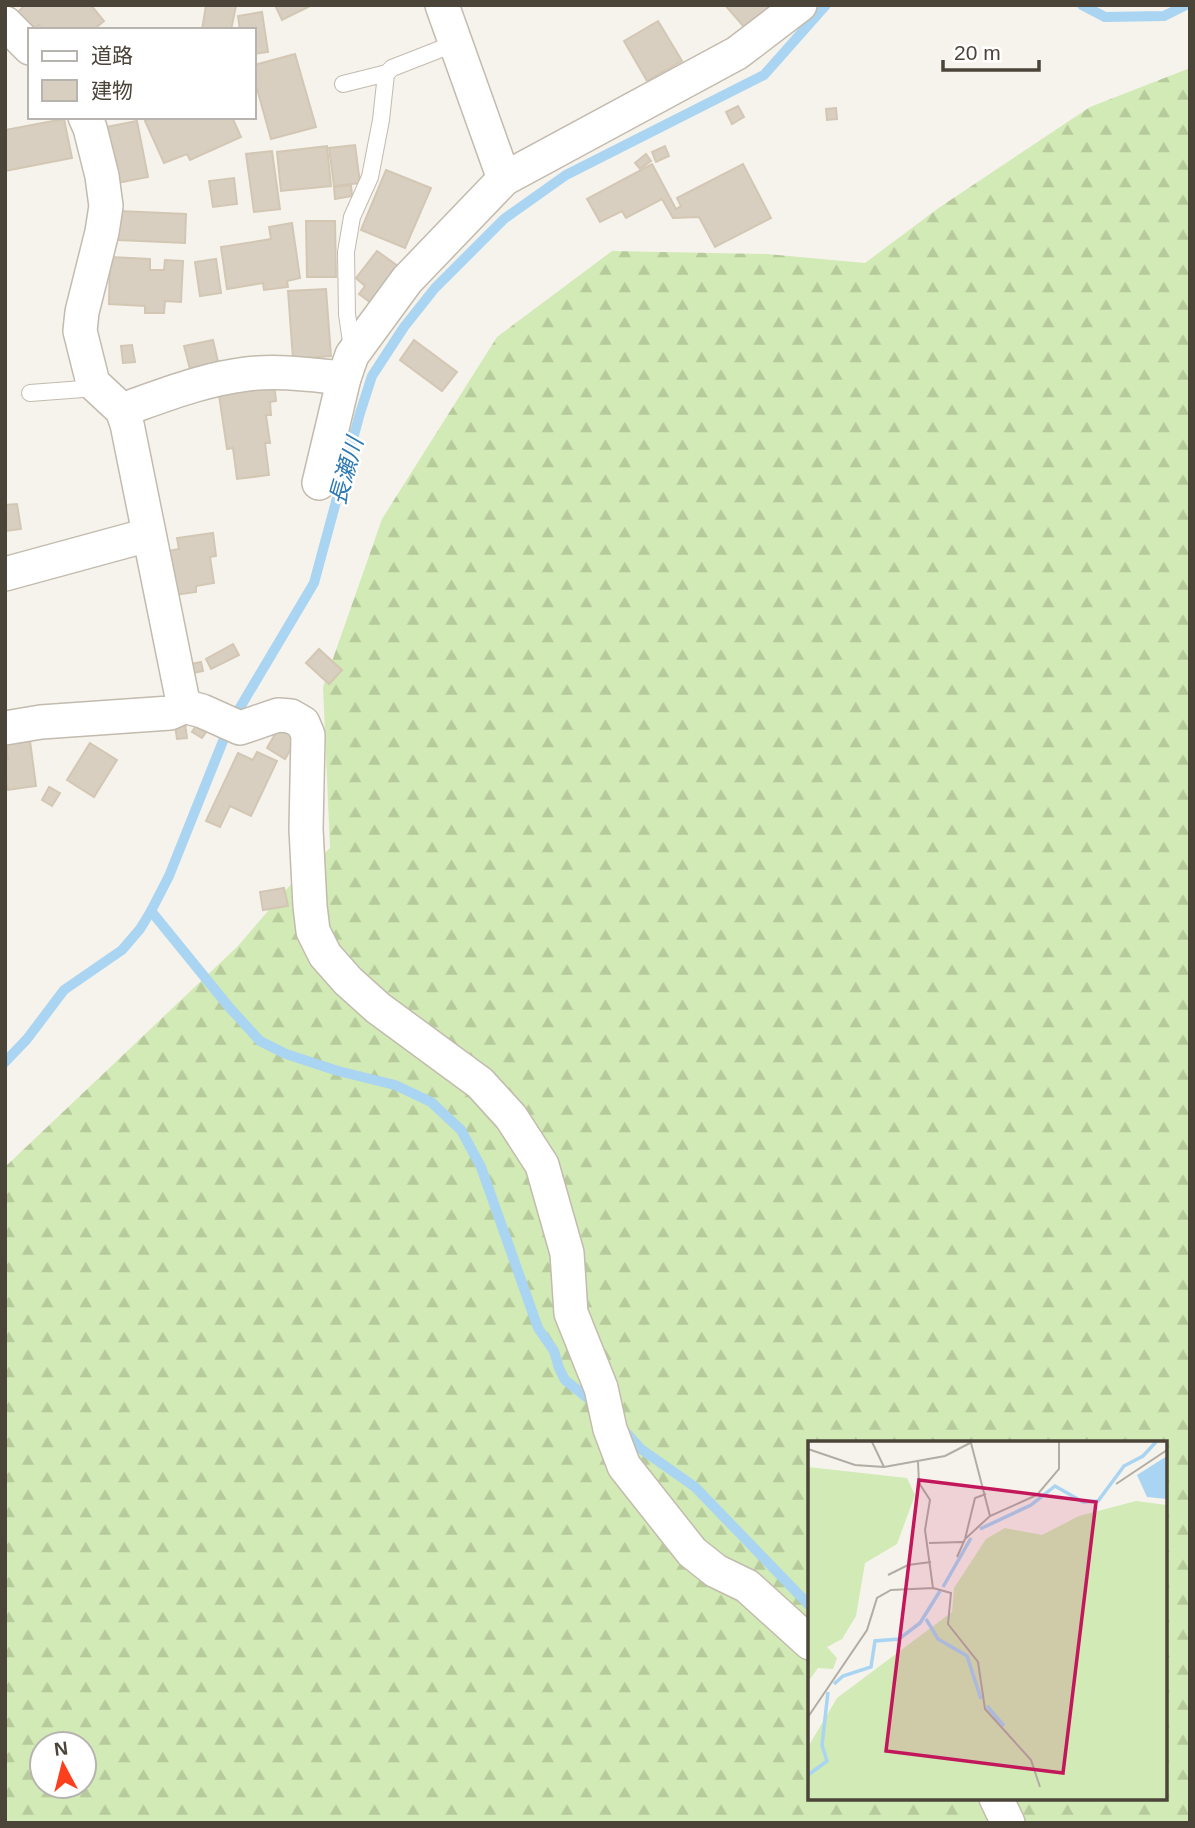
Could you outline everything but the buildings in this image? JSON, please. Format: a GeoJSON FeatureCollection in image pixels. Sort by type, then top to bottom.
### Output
{"type":"FeatureCollection","features":[{"type":"Feature","properties":{"kind":"street"},"geometry":{"type":"LineString","coordinates":[[442,5],[504,179]]}},
{"type":"Feature","properties":{"kind":"street"},"geometry":{"type":"LineString","coordinates":[[319,483],[348,366],[407,280],[504,179],[737,53],[800,5]]}},
{"type":"Feature","properties":{"kind":"street"},"geometry":{"type":"LineString","coordinates":[[5,23],[28,46]]}},
{"type":"Feature","properties":{"kind":"street"},"geometry":{"type":"LineString","coordinates":[[5,728],[41,722],[170,713],[179,709],[183,697],[148,535],[137,467],[122,410],[96,388],[84,355],[80,331],[82,312],[106,206],[102,176],[86,119]]}},
{"type":"Feature","properties":{"kind":"street"},"geometry":{"type":"LineString","coordinates":[[122,410],[213,381],[245,374],[348,366]]}},
{"type":"Feature","properties":{"kind":"street"},"geometry":{"type":"LineString","coordinates":[[5,574],[148,535]]}},
{"type":"Feature","properties":{"kind":"street"},"geometry":{"type":"LineString","coordinates":[[180,705],[229,722],[278,715],[292,716],[303,723],[308,735],[310,755],[306,829],[310,906],[313,931],[325,955],[348,981],[378,1008],[480,1083],[511,1117],[542,1164],[567,1253],[571,1313],[601,1388],[610,1429],[624,1466],[692,1552],[716,1571],[747,1586],[808,1641]]}},
{"type":"Feature","properties":{"kind":"street"},"geometry":{"type":"LineString","coordinates":[[997,1800],[1008,1823]]}},
{"type":"Feature","properties":{"kind":"lane"},"geometry":{"type":"LineString","coordinates":[[343,84],[387,73],[392,68],[456,43]]}},
{"type":"Feature","properties":{"kind":"lane"},"geometry":{"type":"LineString","coordinates":[[348,366],[346,252],[352,217],[370,177],[387,73]]}},
{"type":"Feature","properties":{"kind":"lane"},"geometry":{"type":"LineString","coordinates":[[30,393],[96,388]]}},
{"type":"Feature","properties":{"kind":"green space"},"geometry":{"type":"Polygon","coordinates":[[[1190,68],[1190,1823],[5,1823],[5,1167],[238,946],[292,883],[330,848],[323,687],[382,519],[497,337],[612,251],[767,254],[865,263],[940,207],[1090,107],[1190,68]]]}},
{"type":"Feature","properties":{"kind":"waterway","name":"長瀬川"},"geometry":{"type":"LineString","coordinates":[[5,1062],[27,1039],[64,990],[122,950],[151,911],[169,876],[229,726],[314,583],[372,376],[404,327],[435,288],[504,219],[566,175],[764,75],[826,5]]}},
{"type":"Feature","properties":{"kind":"waterway","name":"長瀬川"},"geometry":{"type":"LineString","coordinates":[[1082,5],[1105,17],[1164,16],[1186,5]]}},
{"type":"Feature","properties":{"kind":"waterway"},"geometry":{"type":"LineString","coordinates":[[151,911],[260,1041],[286,1054],[338,1071],[395,1085],[431,1102],[461,1130],[481,1167],[538,1328],[554,1351],[565,1380],[594,1403]]}},
{"type":"Feature","properties":{"kind":"waterway"},"geometry":{"type":"LineString","coordinates":[[623,1429],[641,1449],[695,1487],[808,1604]]}}]}
